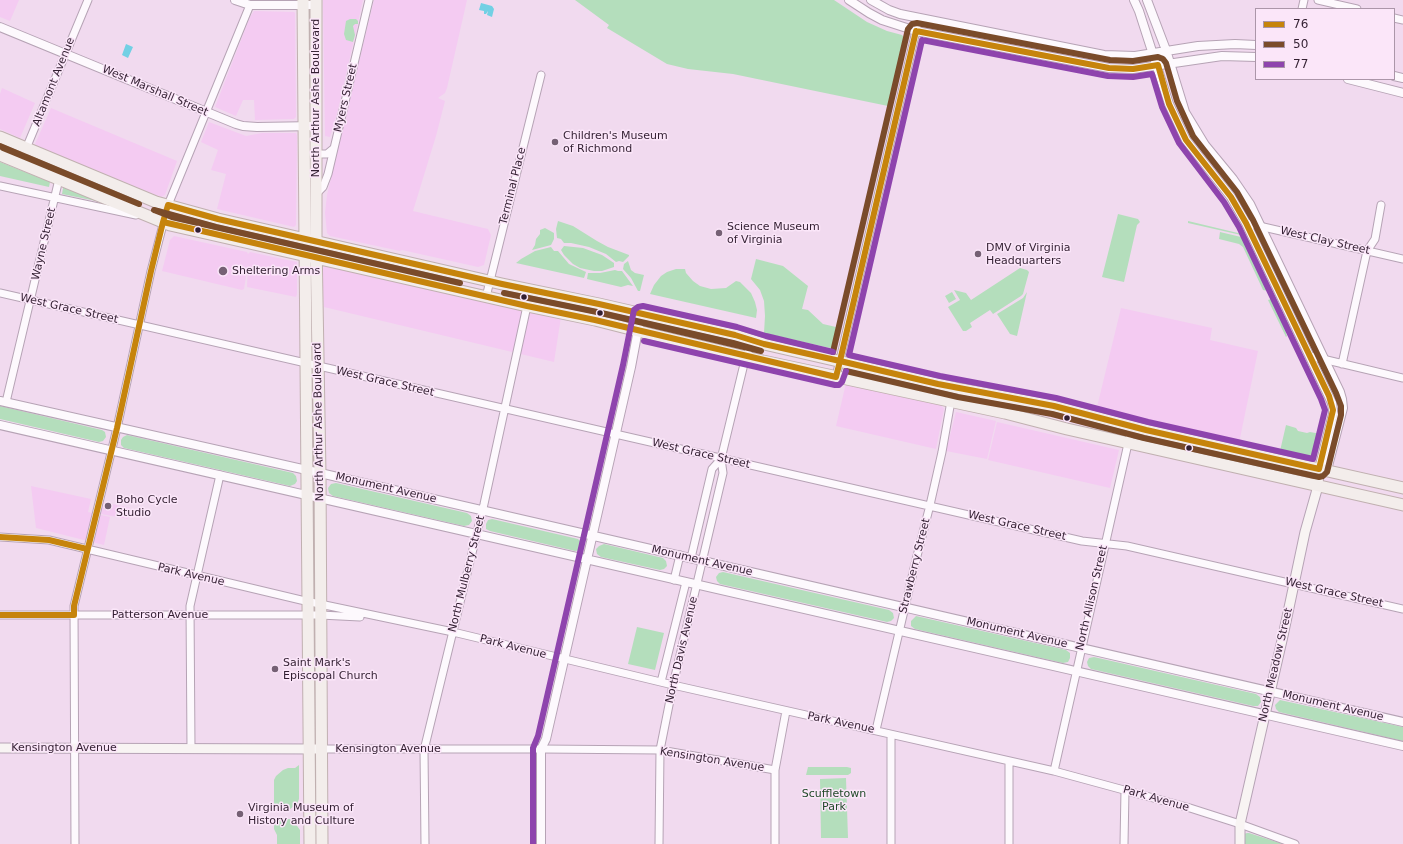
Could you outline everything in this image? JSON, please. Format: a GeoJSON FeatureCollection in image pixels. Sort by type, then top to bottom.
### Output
{"type":"FeatureCollection","features":[{"type":"Feature","properties":{"kind":"main road","name":"North Arthur Ashe Boulevard"},"geometry":{"type":"LineString","coordinates":[[303,2],[311,126],[317,154],[316,194],[311,240]]}},
{"type":"Feature","properties":{"kind":"main road","name":"North Arthur Ashe Boulevard"},"geometry":{"type":"LineString","coordinates":[[310,844],[306,364],[311,240],[305,154],[311,126],[316,2]]}},
{"type":"Feature","properties":{"kind":"main road"},"geometry":{"type":"LineString","coordinates":[[0,137],[156,202],[218,219],[490,282],[641,314],[960,389],[1054,406],[1132,426],[1403,488]]}},
{"type":"Feature","properties":{"kind":"main road"},"geometry":{"type":"LineString","coordinates":[[0,155],[163,222],[486,297],[575,315],[747,357],[836,377],[878,384],[1403,505]]}},
{"type":"Feature","properties":{"kind":"main road","name":"North Arthur Ashe Boulevard"},"geometry":{"type":"LineString","coordinates":[[311,257],[319,366],[322,844]]}},
{"type":"Feature","properties":{"kind":"main road","name":"North Meadow Street"},"geometry":{"type":"LineString","coordinates":[[1240,844],[1240,824],[1305,532],[1323,470]]}},
{"type":"Feature","properties":{"kind":"main road","name":"Kensington Avenue"},"geometry":{"type":"LineString","coordinates":[[0,748],[321,749]]}},
{"type":"Feature","properties":{"kind":"street","name":"Altamont Avenue"},"geometry":{"type":"LineString","coordinates":[[20,163],[88,0]]}},
{"type":"Feature","properties":{"kind":"street"},"geometry":{"type":"LineString","coordinates":[[235,0],[250,5],[316,2]]}},
{"type":"Feature","properties":{"kind":"street","name":"Myers Street"},"geometry":{"type":"LineString","coordinates":[[316,194],[326,181],[369,0]]}},
{"type":"Feature","properties":{"kind":"street"},"geometry":{"type":"LineString","coordinates":[[849,0],[882,20],[916,32],[1109,68],[1133,69],[1222,56],[1255,57]]}},
{"type":"Feature","properties":{"kind":"street"},"geometry":{"type":"LineString","coordinates":[[871,0],[900,14],[1104,55],[1135,56],[1198,46],[1235,44],[1255,45]]}},
{"type":"Feature","properties":{"kind":"street","name":"North Meadow Street"},"geometry":{"type":"LineString","coordinates":[[1134,0],[1139,10],[1154,54],[1169,104],[1186,140],[1231,197],[1246,223],[1329,396],[1333,410],[1323,470]]}},
{"type":"Feature","properties":{"kind":"street","name":"North Meadow Street"},"geometry":{"type":"LineString","coordinates":[[1147,0],[1167,52],[1185,112],[1195,131],[1250,204],[1340,392],[1343,403],[1323,470]]}},
{"type":"Feature","properties":{"kind":"street"},"geometry":{"type":"LineString","coordinates":[[1318,0],[1353,8]]}},
{"type":"Feature","properties":{"kind":"street"},"geometry":{"type":"LineString","coordinates":[[75,844],[74,606],[117,428],[163,222],[168,205],[250,5]]}},
{"type":"Feature","properties":{"kind":"street"},"geometry":{"type":"LineString","coordinates":[[836,377],[919,18]]}},
{"type":"Feature","properties":{"kind":"street","name":"West Marshall Street"},"geometry":{"type":"LineString","coordinates":[[0,27],[243,126],[311,126]]}},
{"type":"Feature","properties":{"kind":"street","name":"Terminal Place"},"geometry":{"type":"LineString","coordinates":[[486,297],[542,75]]}},
{"type":"Feature","properties":{"kind":"street"},"geometry":{"type":"LineString","coordinates":[[1352,80],[1403,93]]}},
{"type":"Feature","properties":{"kind":"street"},"geometry":{"type":"LineString","coordinates":[[305,154],[327,154],[333,150]]}},
{"type":"Feature","properties":{"kind":"street","name":"Wayne Street"},"geometry":{"type":"LineString","coordinates":[[3,402],[30,300],[59,179]]}},
{"type":"Feature","properties":{"kind":"street"},"geometry":{"type":"LineString","coordinates":[[0,186],[152,218]]}},
{"type":"Feature","properties":{"kind":"street"},"geometry":{"type":"LineString","coordinates":[[1342,364],[1367,251],[1375,239],[1381,205]]}},
{"type":"Feature","properties":{"kind":"street","name":"West Clay Street"},"geometry":{"type":"LineString","coordinates":[[1246,223],[1403,259]]}},
{"type":"Feature","properties":{"kind":"street","name":"West Grace Street"},"geometry":{"type":"LineString","coordinates":[[0,293],[1082,541],[1127,546],[1403,609]]}},
{"type":"Feature","properties":{"kind":"street","name":"North Mulberry Street"},"geometry":{"type":"LineString","coordinates":[[425,844],[424,750],[482,510],[527,306]]}},
{"type":"Feature","properties":{"kind":"street"},"geometry":{"type":"LineString","coordinates":[[541,844],[541,749],[546,739],[641,314]]}},
{"type":"Feature","properties":{"kind":"street","name":"North Davis Avenue"},"geometry":{"type":"LineString","coordinates":[[659,844],[660,750],[673,685],[704,561],[723,473],[721,459],[752,340]]}},
{"type":"Feature","properties":{"kind":"street"},"geometry":{"type":"LineString","coordinates":[[1310,356],[1403,378]]}},
{"type":"Feature","properties":{"kind":"street","name":"Monument Avenue"},"geometry":{"type":"LineString","coordinates":[[3,402],[680,555],[1403,722]]}},
{"type":"Feature","properties":{"kind":"street","name":"Strawberry Street"},"geometry":{"type":"LineString","coordinates":[[876,730],[930,506],[951,402]]}},
{"type":"Feature","properties":{"kind":"street"},"geometry":{"type":"LineString","coordinates":[[0,425],[1403,746]]}},
{"type":"Feature","properties":{"kind":"street","name":"North Allison Street"},"geometry":{"type":"LineString","coordinates":[[1054,771],[1104,544],[1132,426]]}},
{"type":"Feature","properties":{"kind":"street","name":"North Davis Avenue"},"geometry":{"type":"LineString","coordinates":[[691,558],[712,469],[721,459]]}},
{"type":"Feature","properties":{"kind":"street"},"geometry":{"type":"LineString","coordinates":[[191,748],[190,606],[220,475]]}},
{"type":"Feature","properties":{"kind":"street","name":"Park Avenue"},"geometry":{"type":"LineString","coordinates":[[0,537],[49,540],[307,602],[320,610],[382,618],[452,632],[564,660],[1054,771],[1240,824],[1295,844]]}},
{"type":"Feature","properties":{"kind":"street"},"geometry":{"type":"LineString","coordinates":[[674,580],[680,555]]}},
{"type":"Feature","properties":{"kind":"street","name":"North Davis Avenue"},"geometry":{"type":"LineString","coordinates":[[661,682],[686,582]]}},
{"type":"Feature","properties":{"kind":"street","name":"Patterson Avenue"},"geometry":{"type":"LineString","coordinates":[[0,614],[307,615],[320,610]]}},
{"type":"Feature","properties":{"kind":"street"},"geometry":{"type":"LineString","coordinates":[[775,844],[775,770],[786,711]]}},
{"type":"Feature","properties":{"kind":"street"},"geometry":{"type":"LineString","coordinates":[[891,735],[891,844]]}},
{"type":"Feature","properties":{"kind":"street","name":"Kensington Avenue"},"geometry":{"type":"LineString","coordinates":[[321,749],[660,750],[775,770]]}},
{"type":"Feature","properties":{"kind":"street"},"geometry":{"type":"LineString","coordinates":[[1008,844],[1009,761]]}},
{"type":"Feature","properties":{"kind":"street"},"geometry":{"type":"LineString","coordinates":[[1124,844],[1125,790]]}},
{"type":"Feature","properties":{"kind":"shaded area"},"geometry":{"type":"Polygon","coordinates":[[[0,0],[19,0],[10,21],[0,17],[0,0]]]}},
{"type":"Feature","properties":{"kind":"shaded area"},"geometry":{"type":"Polygon","coordinates":[[[323,0],[363,0],[338,110],[330,137],[325,136],[323,0]]]}},
{"type":"Feature","properties":{"kind":"shaded area"},"geometry":{"type":"Polygon","coordinates":[[[374,0],[467,0],[447,88],[445,93],[438,98],[445,101],[413,211],[488,229],[491,235],[484,265],[478,267],[330,236],[327,233],[325,213],[327,195],[354,81],[353,79],[358,66],[374,0]]]}},
{"type":"Feature","properties":{"kind":"shaded area"},"geometry":{"type":"Polygon","coordinates":[[[254,11],[295,13],[296,117],[294,119],[255,120],[254,100],[243,100],[236,116],[215,107],[250,17],[254,11]]]}},
{"type":"Feature","properties":{"kind":"shaded area"},"geometry":{"type":"Polygon","coordinates":[[[2,88],[35,103],[20,138],[0,129],[0,94],[2,88]]]}},
{"type":"Feature","properties":{"kind":"shaded area"},"geometry":{"type":"Polygon","coordinates":[[[51,108],[177,161],[165,195],[161,197],[36,146],[35,144],[51,108]]]}},
{"type":"Feature","properties":{"kind":"shaded area"},"geometry":{"type":"Polygon","coordinates":[[[209,122],[246,136],[262,133],[296,133],[296,225],[294,227],[217,209],[226,174],[211,170],[218,150],[201,142],[209,122]]]}},
{"type":"Feature","properties":{"kind":"shaded area"},"geometry":{"type":"Polygon","coordinates":[[[174,236],[247,252],[248,254],[250,252],[297,262],[296,297],[247,287],[248,264],[244,289],[242,290],[162,271],[170,240],[174,236]]]}},
{"type":"Feature","properties":{"kind":"shaded area"},"geometry":{"type":"Polygon","coordinates":[[[327,264],[561,317],[554,362],[324,307],[322,269],[327,264]]]}},
{"type":"Feature","properties":{"kind":"shaded area"},"geometry":{"type":"Polygon","coordinates":[[[1121,308],[1212,328],[1210,340],[1258,351],[1239,443],[1186,434],[1179,432],[1179,427],[1141,419],[1097,407],[1121,308]]]}},
{"type":"Feature","properties":{"kind":"shaded area"},"geometry":{"type":"Polygon","coordinates":[[[846,383],[940,404],[944,409],[936,449],[836,426],[846,383]]]}},
{"type":"Feature","properties":{"kind":"shaded area"},"geometry":{"type":"Polygon","coordinates":[[[956,412],[996,421],[987,459],[946,451],[956,412]]]}},
{"type":"Feature","properties":{"kind":"shaded area"},"geometry":{"type":"Polygon","coordinates":[[[997,422],[1119,450],[1110,488],[988,460],[997,422]]]}},
{"type":"Feature","properties":{"kind":"shaded area"},"geometry":{"type":"Polygon","coordinates":[[[31,486],[91,499],[88,512],[110,517],[104,545],[36,528],[31,486]]]}},
{"type":"Feature","properties":{"kind":"shaded area"},"geometry":{"type":"Polygon","coordinates":[[[103,502],[130,508],[128,519],[101,514],[103,502]]]}},
{"type":"Feature","properties":{"kind":"green space"},"geometry":{"type":"Polygon","coordinates":[[[575,0],[834,0],[867,22],[887,31],[902,35],[904,38],[888,106],[733,74],[688,69],[667,64],[607,28],[609,25],[575,0]]]}},
{"type":"Feature","properties":{"kind":"green space"},"geometry":{"type":"Polygon","coordinates":[[[356,19],[358,21],[358,24],[353,26],[355,35],[353,42],[346,40],[344,34],[346,21],[356,19]]]}},
{"type":"Feature","properties":{"kind":"green space"},"geometry":{"type":"Polygon","coordinates":[[[0,162],[50,182],[49,187],[0,176],[0,162]]]}},
{"type":"Feature","properties":{"kind":"green space"},"geometry":{"type":"Polygon","coordinates":[[[65,187],[96,201],[62,194],[63,188],[65,187]]]}},
{"type":"Feature","properties":{"kind":"green space"},"geometry":{"type":"Polygon","coordinates":[[[1118,214],[1138,219],[1140,222],[1137,225],[1124,282],[1102,277],[1118,214]]]}},
{"type":"Feature","properties":{"kind":"green space"},"geometry":{"type":"Polygon","coordinates":[[[558,221],[573,226],[608,247],[629,256],[623,262],[616,262],[606,254],[589,247],[564,243],[561,239],[557,238],[556,229],[558,221]]]}},
{"type":"Feature","properties":{"kind":"green space"},"geometry":{"type":"Polygon","coordinates":[[[1188,221],[1242,234],[1188,223],[1188,221]]]}},
{"type":"Feature","properties":{"kind":"green space"},"geometry":{"type":"Polygon","coordinates":[[[545,228],[554,233],[554,239],[551,245],[532,250],[536,239],[540,234],[540,230],[545,228]]]}},
{"type":"Feature","properties":{"kind":"green space"},"geometry":{"type":"Polygon","coordinates":[[[1220,232],[1241,237],[1246,240],[1269,289],[1268,291],[1263,290],[1243,247],[1239,244],[1219,239],[1220,232]]]}},
{"type":"Feature","properties":{"kind":"green space"},"geometry":{"type":"Polygon","coordinates":[[[564,246],[583,248],[602,255],[614,263],[614,267],[602,271],[580,268],[573,264],[564,255],[561,250],[564,246]]]}},
{"type":"Feature","properties":{"kind":"green space"},"geometry":{"type":"Polygon","coordinates":[[[551,247],[554,251],[558,251],[569,264],[586,272],[584,278],[516,263],[535,251],[551,247]]]}},
{"type":"Feature","properties":{"kind":"green space"},"geometry":{"type":"Polygon","coordinates":[[[756,259],[783,266],[808,286],[802,309],[808,310],[823,324],[836,327],[833,347],[830,348],[764,333],[764,301],[760,290],[751,279],[756,259]]]}},
{"type":"Feature","properties":{"kind":"green space"},"geometry":{"type":"Polygon","coordinates":[[[628,261],[631,270],[635,273],[644,275],[640,291],[638,291],[631,278],[623,269],[624,264],[628,261]]]}},
{"type":"Feature","properties":{"kind":"green space"},"geometry":{"type":"Polygon","coordinates":[[[1020,268],[1029,272],[1023,294],[993,314],[990,310],[970,323],[972,327],[966,331],[963,331],[948,307],[960,300],[954,290],[966,293],[971,300],[1020,268]]]}},
{"type":"Feature","properties":{"kind":"green space"},"geometry":{"type":"Polygon","coordinates":[[[676,269],[685,269],[686,273],[693,281],[700,286],[711,289],[726,288],[736,281],[740,282],[751,293],[755,302],[757,310],[756,318],[650,294],[654,285],[661,276],[676,269]]]}},
{"type":"Feature","properties":{"kind":"green space"},"geometry":{"type":"Polygon","coordinates":[[[615,270],[622,271],[633,286],[628,285],[621,287],[587,279],[588,273],[600,273],[615,270]]]}},
{"type":"Feature","properties":{"kind":"green space"},"geometry":{"type":"Polygon","coordinates":[[[952,292],[956,299],[949,303],[945,296],[952,292]]]}},
{"type":"Feature","properties":{"kind":"green space"},"geometry":{"type":"Polygon","coordinates":[[[1027,292],[1017,336],[1010,334],[997,314],[1023,298],[1027,292]]]}},
{"type":"Feature","properties":{"kind":"green space"},"geometry":{"type":"Polygon","coordinates":[[[1271,299],[1274,301],[1289,332],[1286,333],[1286,337],[1268,300],[1271,299]]]}},
{"type":"Feature","properties":{"kind":"green space"},"geometry":{"type":"Polygon","coordinates":[[[0,406],[102,430],[105,432],[106,437],[103,441],[99,442],[0,419],[0,406]]]}},
{"type":"Feature","properties":{"kind":"green space"},"geometry":{"type":"Polygon","coordinates":[[[1286,425],[1296,428],[1298,431],[1321,434],[1315,459],[1280,451],[1286,425]]]}},
{"type":"Feature","properties":{"kind":"green space"},"geometry":{"type":"Polygon","coordinates":[[[127,435],[293,473],[296,476],[297,481],[295,484],[290,486],[124,448],[121,445],[121,440],[127,435]]]}},
{"type":"Feature","properties":{"kind":"green space"},"geometry":{"type":"Polygon","coordinates":[[[336,483],[467,513],[471,516],[472,521],[469,525],[464,526],[333,496],[329,493],[328,488],[331,484],[336,483]]]}},
{"type":"Feature","properties":{"kind":"green space"},"geometry":{"type":"Polygon","coordinates":[[[492,519],[578,539],[582,546],[580,550],[575,551],[490,531],[486,529],[486,524],[488,520],[492,519]]]}},
{"type":"Feature","properties":{"kind":"green space"},"geometry":{"type":"Polygon","coordinates":[[[604,544],[663,558],[666,561],[667,566],[660,570],[601,557],[597,554],[596,549],[604,544]]]}},
{"type":"Feature","properties":{"kind":"green space"},"geometry":{"type":"Polygon","coordinates":[[[723,572],[889,610],[893,613],[894,618],[887,622],[720,584],[716,577],[719,573],[723,572]]]}},
{"type":"Feature","properties":{"kind":"green space"},"geometry":{"type":"Polygon","coordinates":[[[916,616],[1066,650],[1070,653],[1070,658],[1068,662],[1063,663],[915,629],[911,626],[911,621],[916,616]]]}},
{"type":"Feature","properties":{"kind":"green space"},"geometry":{"type":"Polygon","coordinates":[[[637,627],[664,633],[655,670],[628,664],[637,627]]]}},
{"type":"Feature","properties":{"kind":"green space"},"geometry":{"type":"Polygon","coordinates":[[[1094,657],[1256,694],[1260,697],[1261,702],[1258,706],[1253,706],[1091,669],[1087,662],[1089,658],[1094,657]]]}},
{"type":"Feature","properties":{"kind":"green space"},"geometry":{"type":"Polygon","coordinates":[[[1280,700],[1403,727],[1403,741],[1279,712],[1275,705],[1280,700]]]}},
{"type":"Feature","properties":{"kind":"green space"},"geometry":{"type":"Polygon","coordinates":[[[299,765],[299,799],[297,804],[290,809],[274,809],[274,780],[276,776],[283,770],[295,768],[299,765]]]}},
{"type":"Feature","properties":{"kind":"green space"},"geometry":{"type":"Polygon","coordinates":[[[808,767],[847,767],[851,768],[851,773],[848,775],[806,775],[808,767]]]}},
{"type":"Feature","properties":{"kind":"green space","name":"Scuffletown Park"},"geometry":{"type":"Polygon","coordinates":[[[846,778],[848,838],[821,838],[820,779],[846,778]]]}},
{"type":"Feature","properties":{"kind":"green space"},"geometry":{"type":"Polygon","coordinates":[[[290,819],[300,830],[300,844],[277,844],[274,820],[290,819]]]}},
{"type":"Feature","properties":{"kind":"green space"},"geometry":{"type":"Polygon","coordinates":[[[1247,833],[1283,844],[1244,844],[1244,834],[1247,833]]]}},
{"type":"Feature","properties":{"kind":"water"},"geometry":{"type":"Polygon","coordinates":[[[481,3],[492,6],[494,9],[492,17],[487,15],[488,11],[484,14],[484,11],[479,10],[481,3]]]}},
{"type":"Feature","properties":{"kind":"water"},"geometry":{"type":"Polygon","coordinates":[[[126,44],[133,47],[128,58],[122,55],[126,44]]]}},
{"type":"Feature","properties":{"kind":"transit line","name":"50"},"geometry":{"type":"LineString","coordinates":[[833,352],[908,29],[912,24],[917,23],[1110,60],[1133,61],[1158,57],[1163,59],[1166,63],[1177,101],[1193,136],[1237,192],[1253,220],[1336,393],[1341,406],[1341,415],[1327,472],[1323,476],[1319,477],[1144,438],[1052,414],[958,397],[846,371]]}},
{"type":"Feature","properties":{"kind":"transit line","name":"76"},"geometry":{"type":"LineString","coordinates":[[916,31],[1109,68],[1133,69],[1158,65],[1169,104],[1186,140],[1231,197],[1246,223],[1329,396],[1333,410],[1319,469],[1146,430],[1054,406],[938,384],[840,361],[916,31]]}},
{"type":"Feature","properties":{"kind":"transit line","name":"77"},"geometry":{"type":"LineString","coordinates":[[922,40],[1108,76],[1133,77],[1152,74],[1162,107],[1179,143],[1224,202],[1239,227],[1321,399],[1325,410],[1313,459],[1148,422],[1056,398],[940,376],[849,355],[922,40]]}},
{"type":"Feature","properties":{"kind":"transit line","name":"50"},"geometry":{"type":"LineString","coordinates":[[0,146],[139,204],[3,148]]}},
{"type":"Feature","properties":{"kind":"transit line","name":"76"},"geometry":{"type":"LineString","coordinates":[[163,222],[168,205],[218,219],[502,284],[599,304],[735,335],[764,344],[840,361]]}},
{"type":"Feature","properties":{"kind":"transit line","name":"50"},"geometry":{"type":"LineString","coordinates":[[154,210],[216,227],[460,283],[172,217],[154,210]]}},
{"type":"Feature","properties":{"kind":"transit line","name":"76"},"geometry":{"type":"LineString","coordinates":[[0,615],[74,615],[74,606],[117,428],[163,222]]}},
{"type":"Feature","properties":{"kind":"transit line","name":"76"},"geometry":{"type":"LineString","coordinates":[[163,222],[527,306],[595,320],[836,377],[840,361]]}},
{"type":"Feature","properties":{"kind":"transit line","name":"50"},"geometry":{"type":"LineString","coordinates":[[504,293],[597,312],[733,343],[761,351],[597,312],[504,293]]}},
{"type":"Feature","properties":{"kind":"transit line","name":"77"},"geometry":{"type":"LineString","coordinates":[[533,844],[533,748],[538,736],[623,365],[634,310],[643,306],[737,327],[766,336],[833,352]]}},
{"type":"Feature","properties":{"kind":"transit line","name":"77"},"geometry":{"type":"LineString","coordinates":[[644,341],[835,385],[839,385],[842,382],[846,371]]}},
{"type":"Feature","properties":{"kind":"transit line","name":"76"},"geometry":{"type":"LineString","coordinates":[[0,537],[49,540],[87,549]]}},
{"type":"Feature","properties":{"kind":"place","name":"Children's Museum of Richmond"},"geometry":{"type":"Point","coordinates":[555,142]}},
{"type":"Feature","properties":{"kind":"place","name":"Science Museum of Virginia"},"geometry":{"type":"Point","coordinates":[719,233]}},
{"type":"Feature","properties":{"kind":"place","name":"DMV of Virginia Headquarters"},"geometry":{"type":"Point","coordinates":[978,254]}},
{"type":"Feature","properties":{"kind":"place","name":"Sheltering Arms"},"geometry":{"type":"Point","coordinates":[223,271]}},
{"type":"Feature","properties":{"kind":"place","name":"Boho Cycle Studio"},"geometry":{"type":"Point","coordinates":[108,506]}},
{"type":"Feature","properties":{"kind":"place","name":"Saint Mark's Episcopal Church"},"geometry":{"type":"Point","coordinates":[275,669]}},
{"type":"Feature","properties":{"kind":"place","name":"Virginia Museum of History and Culture"},"geometry":{"type":"Point","coordinates":[240,814]}}]}
